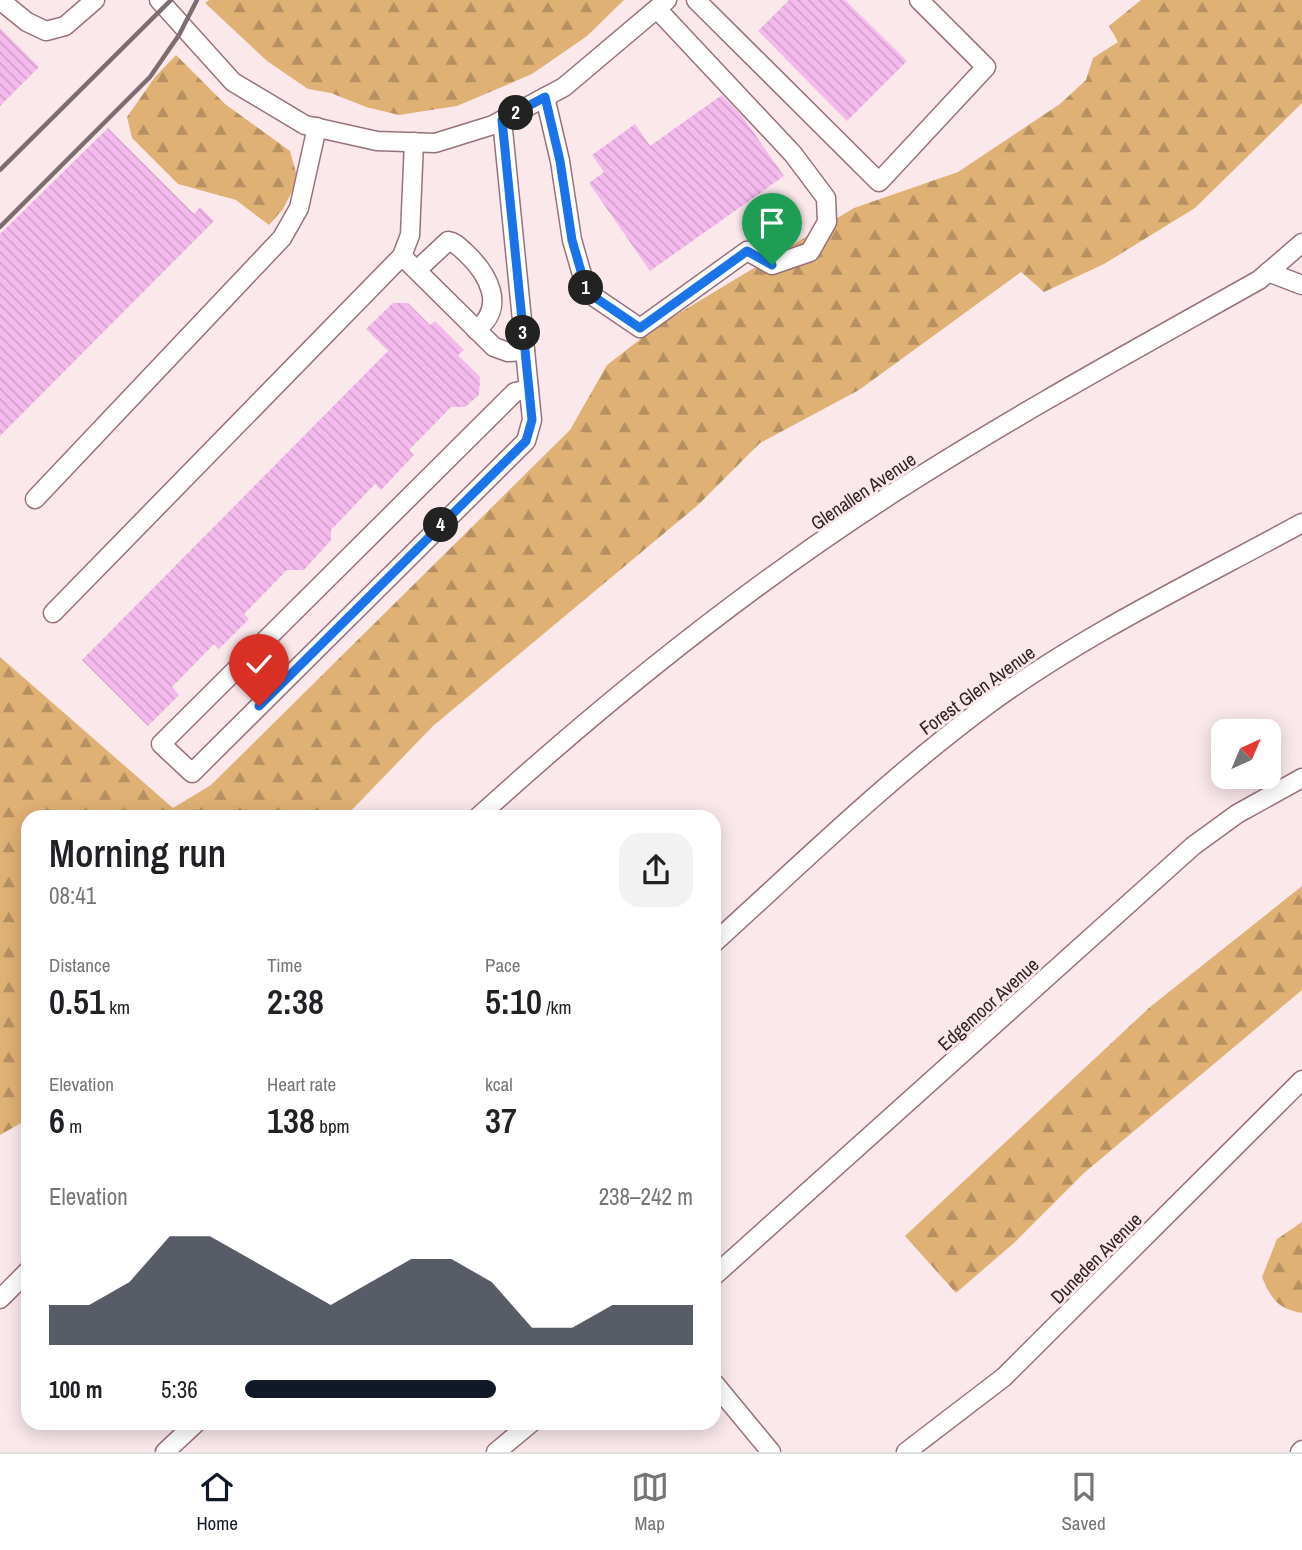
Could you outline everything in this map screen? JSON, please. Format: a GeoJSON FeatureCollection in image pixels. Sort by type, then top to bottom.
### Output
{"type":"FeatureCollection","features":[{"type":"Feature","properties":{"kind":"street"},"geometry":{"type":"LineString","coordinates":[[6,5],[27,22],[46,31],[65,26],[95,0]]}},
{"type":"Feature","properties":{"kind":"street"},"geometry":{"type":"LineString","coordinates":[[159,0],[233,82],[305,125],[377,141],[435,143],[502,120],[545,97],[564,87],[662,4],[793,154],[826,198],[827,222],[810,252],[772,265],[747,251],[640,328],[587,292],[572,240],[560,161],[545,97]]}},
{"type":"Feature","properties":{"kind":"street"},"geometry":{"type":"LineString","coordinates":[[696,0],[879,181],[986,67],[919,0]]}},
{"type":"Feature","properties":{"kind":"street"},"geometry":{"type":"LineString","coordinates":[[502,120],[525,351],[529,389],[532,420],[526,441],[192,773],[161,744],[515,392],[529,389]]}},
{"type":"Feature","properties":{"kind":"street"},"geometry":{"type":"LineString","coordinates":[[34,499],[282,238],[291,226],[304,189],[317,127]]}},
{"type":"Feature","properties":{"kind":"street"},"geometry":{"type":"LineString","coordinates":[[54,613],[402,256],[410,235],[414,142]]}},
{"type":"Feature","properties":{"kind":"street"},"geometry":{"type":"LineString","coordinates":[[418,270],[448,241],[454,243],[475,262],[488,278],[493,299],[487,321],[477,330]]}},
{"type":"Feature","properties":{"kind":"street","name":"Glenallen Avenue"},"geometry":{"type":"LineString","coordinates":[[486,810],[617,693],[698,631],[898,490],[1268,272],[1302,243]]}},
{"type":"Feature","properties":{"kind":"street"},"geometry":{"type":"LineString","coordinates":[[402,256],[494,347],[508,352],[525,351]]}},
{"type":"Feature","properties":{"kind":"street"},"geometry":{"type":"LineString","coordinates":[[1268,272],[1302,285]]}},
{"type":"Feature","properties":{"kind":"street","name":"Forest Glen Avenue"},"geometry":{"type":"LineString","coordinates":[[721,937],[912,764],[987,705],[1053,661],[1302,523]]}},
{"type":"Feature","properties":{"kind":"street","name":"Edgemoor Avenue"},"geometry":{"type":"LineString","coordinates":[[721,1270],[1193,846],[1237,814],[1302,778]]}},
{"type":"Feature","properties":{"kind":"street","name":"Duneden Avenue"},"geometry":{"type":"LineString","coordinates":[[906,1452],[1004,1377],[1302,1080]]}},
{"type":"Feature","properties":{"kind":"street"},"geometry":{"type":"LineString","coordinates":[[0,1299],[21,1278]]}},
{"type":"Feature","properties":{"kind":"street"},"geometry":{"type":"LineString","coordinates":[[721,1391],[771,1452]]}},
{"type":"Feature","properties":{"kind":"street"},"geometry":{"type":"LineString","coordinates":[[165,1452],[189,1430]]}},
{"type":"Feature","properties":{"kind":"street"},"geometry":{"type":"LineString","coordinates":[[496,1452],[523,1430]]}},
{"type":"Feature","properties":{"kind":"green space"},"geometry":{"type":"Polygon","coordinates":[[[209,0],[624,0],[587,36],[532,74],[457,106],[399,115],[366,107],[331,93],[308,89],[267,61],[205,3],[209,0]]]}},
{"type":"Feature","properties":{"kind":"green space"},"geometry":{"type":"Polygon","coordinates":[[[1141,0],[1302,0],[1302,103],[1195,208],[1104,264],[1044,292],[1021,272],[859,390],[760,443],[698,505],[433,726],[352,810],[21,810],[21,1123],[0,1135],[0,657],[173,808],[211,785],[570,430],[607,365],[656,327],[854,208],[958,172],[1060,104],[1086,80],[1093,58],[1118,42],[1109,26],[1141,0]]]}},
{"type":"Feature","properties":{"kind":"green space"},"geometry":{"type":"Polygon","coordinates":[[[176,55],[225,104],[290,151],[298,180],[283,209],[269,225],[236,200],[178,184],[132,138],[127,117],[155,77],[176,55]]]}},
{"type":"Feature","properties":{"kind":"green space"},"geometry":{"type":"Polygon","coordinates":[[[1302,886],[1302,990],[1084,1173],[1015,1242],[956,1293],[905,1236],[1150,1007],[1302,886]]]}},
{"type":"Feature","properties":{"kind":"green space"},"geometry":{"type":"Polygon","coordinates":[[[1302,1222],[1302,1313],[1287,1309],[1276,1302],[1262,1277],[1277,1239],[1302,1222]]]}},
{"type":"Feature","properties":{"kind":"building"},"geometry":{"type":"Polygon","coordinates":[[[789,0],[845,0],[907,61],[847,121],[758,31],[789,0]]]}},
{"type":"Feature","properties":{"kind":"building"},"geometry":{"type":"Polygon","coordinates":[[[0,28],[39,67],[0,106],[0,28]]]}},
{"type":"Feature","properties":{"kind":"building"},"geometry":{"type":"Polygon","coordinates":[[[722,95],[742,116],[784,176],[650,271],[589,183],[604,172],[592,155],[635,124],[650,146],[722,95]]]}},
{"type":"Feature","properties":{"kind":"building"},"geometry":{"type":"Polygon","coordinates":[[[108,128],[194,214],[200,207],[214,221],[0,436],[0,234],[108,128]]]}},
{"type":"Feature","properties":{"kind":"building"},"geometry":{"type":"Polygon","coordinates":[[[393,303],[408,303],[430,325],[435,321],[464,350],[458,355],[480,377],[479,395],[465,407],[451,407],[409,450],[414,455],[381,490],[375,484],[331,530],[331,540],[304,570],[287,570],[244,614],[249,619],[219,649],[214,644],[172,687],[179,695],[148,726],[82,660],[388,351],[366,329],[393,303]]]}},
{"type":"Feature","properties":{"kind":"railway"},"geometry":{"type":"LineString","coordinates":[[0,170],[171,0]]}},
{"type":"Feature","properties":{"kind":"railway"},"geometry":{"type":"LineString","coordinates":[[0,227],[150,77],[179,35],[197,0]]}},
{"type":"Feature","properties":{"kind":"route"},"geometry":{"type":"LineString","coordinates":[[259,706],[526,441],[532,420],[502,120],[545,97],[560,161],[572,240],[587,292],[640,328],[747,251],[772,265]]}}]}
